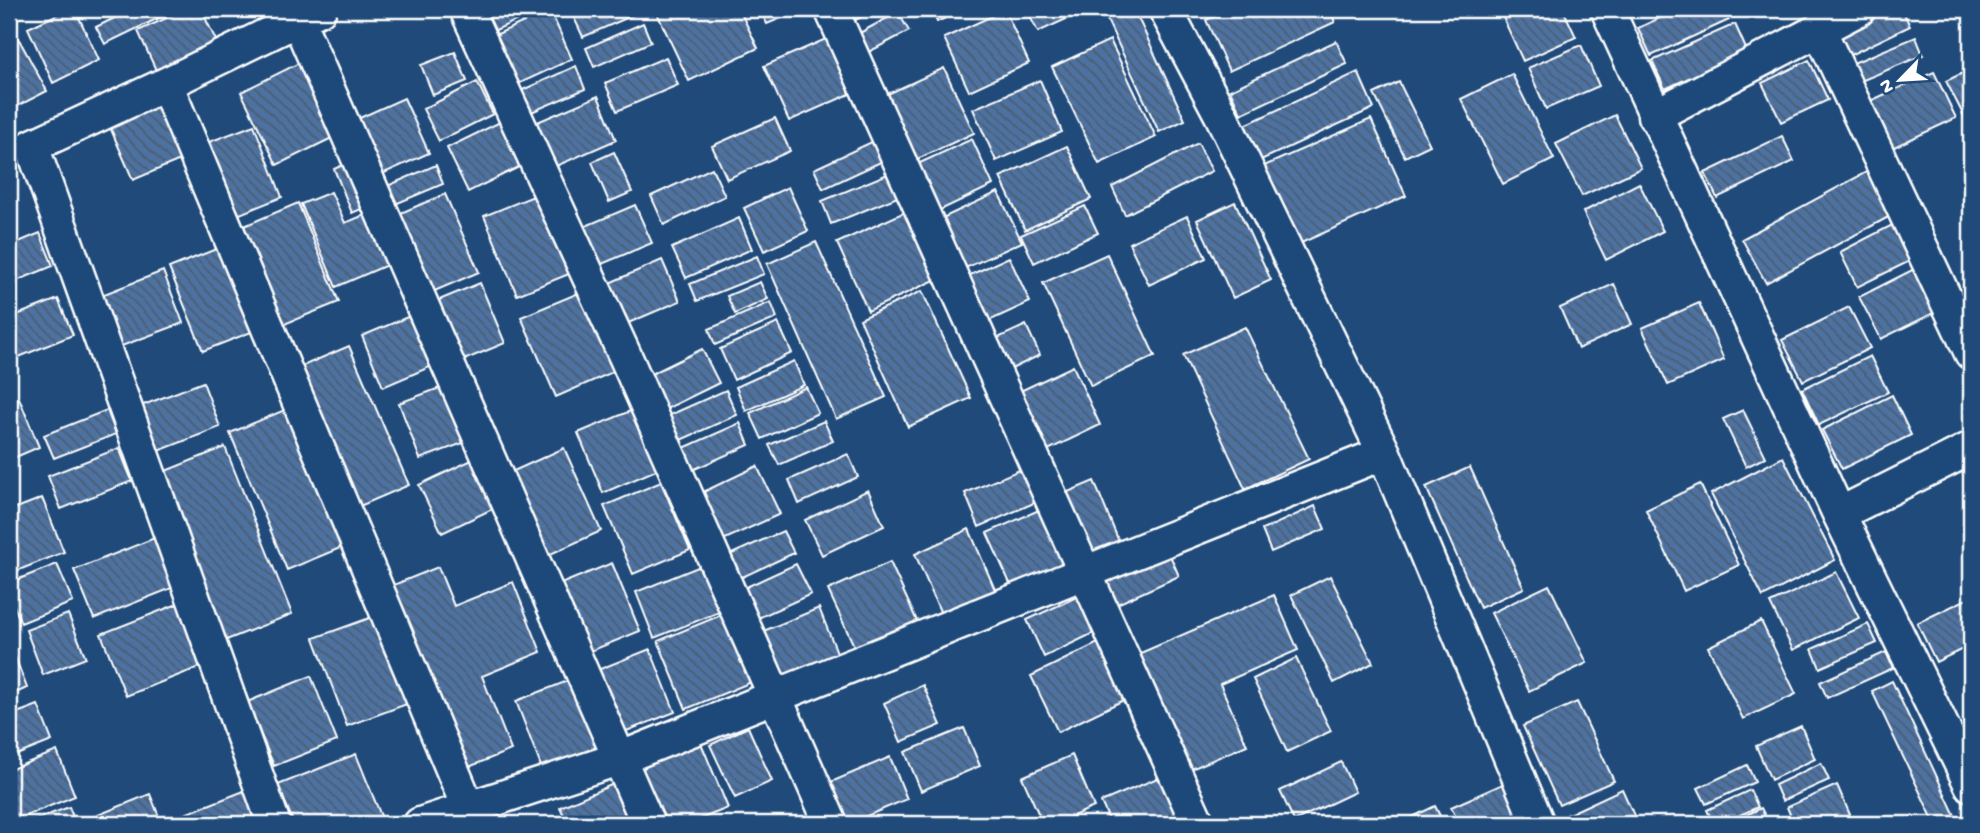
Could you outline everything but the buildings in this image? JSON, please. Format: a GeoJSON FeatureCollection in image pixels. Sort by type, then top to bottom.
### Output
{"type":"FeatureCollection","features":[{"type":"Feature","properties":{"kind":"street"},"geometry":{"type":"LineString","coordinates":[[466,9],[626,358],[831,824]]}},
{"type":"Feature","properties":{"kind":"street"},"geometry":{"type":"LineString","coordinates":[[831,9],[1198,824]]}},
{"type":"Feature","properties":{"kind":"street"},"geometry":{"type":"LineString","coordinates":[[1165,9],[1221,115],[1384,453],[1538,824]]}},
{"type":"Feature","properties":{"kind":"street"},"geometry":{"type":"LineString","coordinates":[[1607,9],[1839,514],[1971,785]]}},
{"type":"Feature","properties":{"kind":"street"},"geometry":{"type":"LineString","coordinates":[[1654,116],[1859,9]]}},
{"type":"Feature","properties":{"kind":"street"},"geometry":{"type":"LineString","coordinates":[[274,824],[32,146],[309,15],[648,824]]}},
{"type":"Feature","properties":{"kind":"street"},"geometry":{"type":"LineString","coordinates":[[1819,29],[1971,353]]}},
{"type":"Feature","properties":{"kind":"street"},"geometry":{"type":"LineString","coordinates":[[166,84],[472,816]]}},
{"type":"Feature","properties":{"kind":"street"},"geometry":{"type":"LineString","coordinates":[[1839,514],[1971,447]]}},
{"type":"Feature","properties":{"kind":"street"},"geometry":{"type":"LineString","coordinates":[[420,824],[472,816],[1384,453]]}}]}
